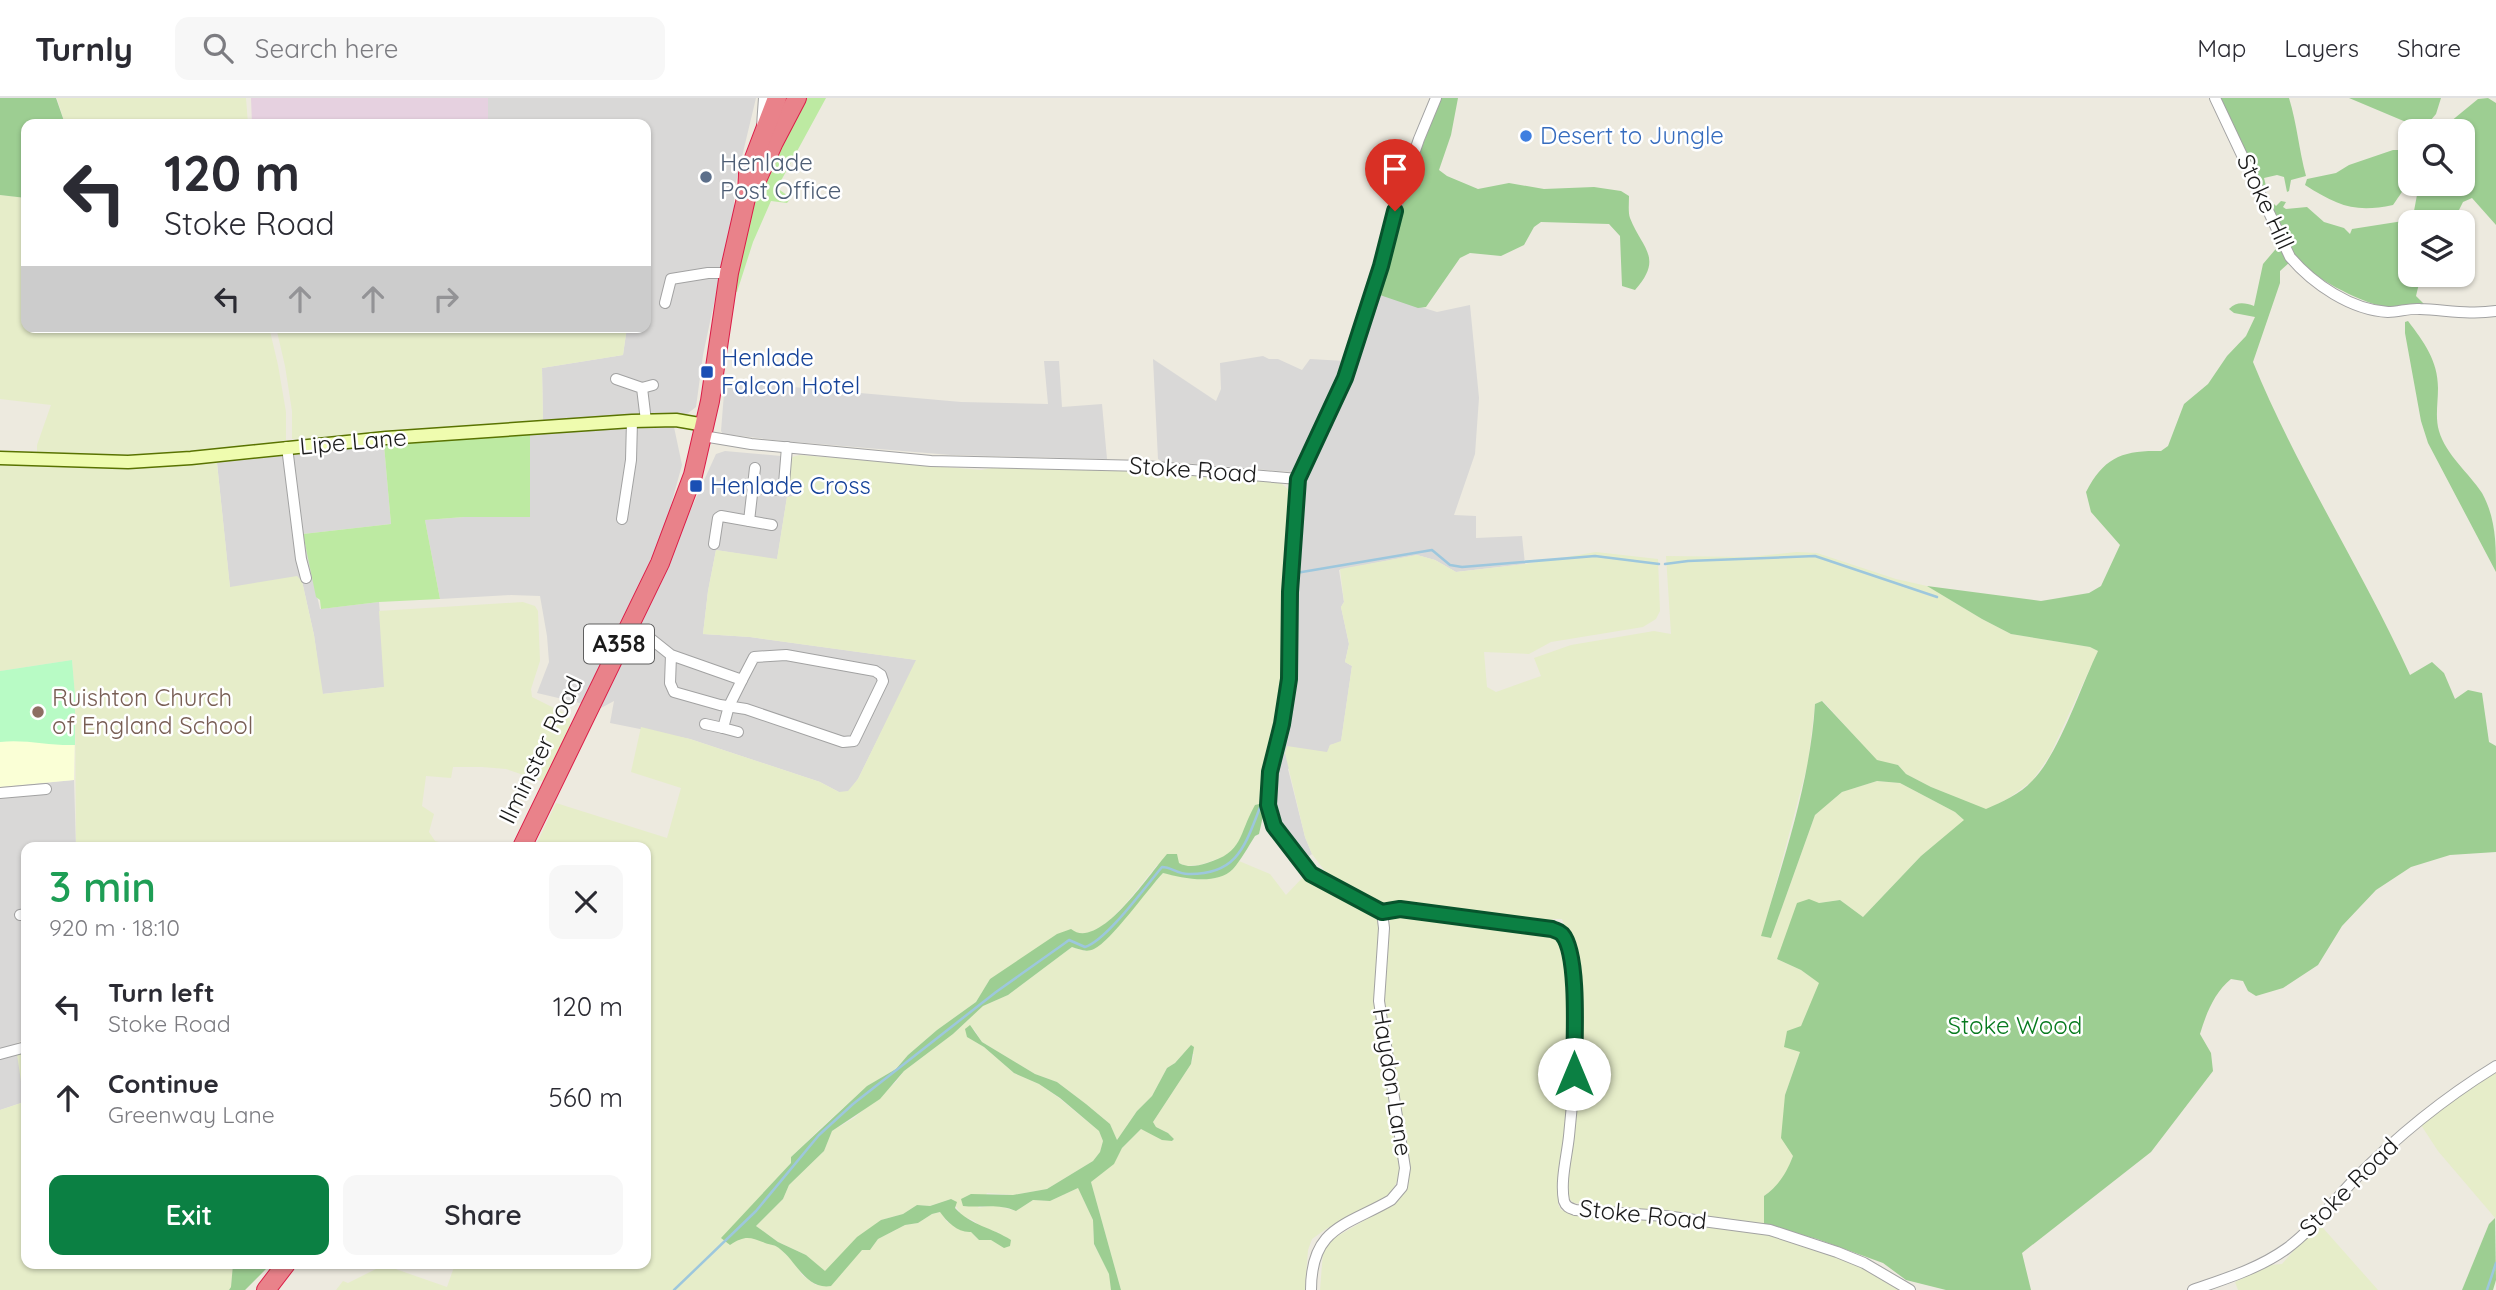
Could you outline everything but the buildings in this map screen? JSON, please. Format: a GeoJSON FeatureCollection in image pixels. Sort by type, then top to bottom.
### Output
{"type":"FeatureCollection","features":[{"type":"Feature","properties":{"kind":"highway","name":"Ilminster Road"},"geometry":{"type":"LineString","coordinates":[[524,842],[660,563],[687,493],[704,431],[729,272],[747,194],[748,174],[777,98]]}},
{"type":"Feature","properties":{"kind":"highway","name":"Ilminster Road"},"geometry":{"type":"LineString","coordinates":[[747,194],[758,179],[797,98]]}},
{"type":"Feature","properties":{"kind":"highway"},"geometry":{"type":"LineString","coordinates":[[266,1290],[282,1269]]}},
{"type":"Feature","properties":{"kind":"street"},"geometry":{"type":"LineString","coordinates":[[762,133],[764,98]]}},
{"type":"Feature","properties":{"kind":"street"},"geometry":{"type":"LineString","coordinates":[[1298,479],[1345,378],[1381,266],[1399,197],[1436,98]]}},
{"type":"Feature","properties":{"kind":"street","name":"Stoke Hill"},"geometry":{"type":"LineString","coordinates":[[2215,98],[2290,257],[2303,272],[2322,286],[2367,307],[2388,312],[2415,308],[2474,313],[2496,311]]}},
{"type":"Feature","properties":{"kind":"street"},"geometry":{"type":"LineString","coordinates":[[665,303],[671,279],[729,272]]}},
{"type":"Feature","properties":{"kind":"street"},"geometry":{"type":"LineString","coordinates":[[616,379],[642,388],[653,385]]}},
{"type":"Feature","properties":{"kind":"street"},"geometry":{"type":"LineString","coordinates":[[642,388],[646,421]]}},
{"type":"Feature","properties":{"kind":"street","name":"Lipe Lane"},"geometry":{"type":"LineString","coordinates":[[0,458],[128,462],[632,421],[676,420],[704,431]]}},
{"type":"Feature","properties":{"kind":"street"},"geometry":{"type":"LineString","coordinates":[[621,520],[631,460],[632,421]]}},
{"type":"Feature","properties":{"kind":"street","name":"Stoke Road"},"geometry":{"type":"LineString","coordinates":[[704,431],[787,447],[930,461],[1145,466],[1298,479],[1290,592],[1289,679],[1282,724],[1270,772],[1268,813],[1274,826],[1311,874],[1382,912],[1400,909],[1552,929],[1564,937],[1573,979],[1574,1010],[1572,1105],[1564,1185],[1564,1203],[1567,1207],[1770,1230],[1864,1263],[1910,1290]]}},
{"type":"Feature","properties":{"kind":"street"},"geometry":{"type":"LineString","coordinates":[[287,447],[301,559],[306,578]]}},
{"type":"Feature","properties":{"kind":"street"},"geometry":{"type":"LineString","coordinates":[[752,487],[774,490],[782,487],[787,447]]}},
{"type":"Feature","properties":{"kind":"street"},"geometry":{"type":"LineString","coordinates":[[749,521],[755,468]]}},
{"type":"Feature","properties":{"kind":"street"},"geometry":{"type":"LineString","coordinates":[[714,544],[718,518],[721,516],[772,525]]}},
{"type":"Feature","properties":{"kind":"street"},"geometry":{"type":"LineString","coordinates":[[627,627],[646,635],[671,655],[741,680]]}},
{"type":"Feature","properties":{"kind":"street"},"geometry":{"type":"LineString","coordinates":[[671,655],[671,688],[674,692],[729,706],[746,709],[837,741],[854,741],[883,681],[881,675],[875,671],[786,655],[754,657],[729,706],[723,728]]}},
{"type":"Feature","properties":{"kind":"street"},"geometry":{"type":"LineString","coordinates":[[705,724],[737,732]]}},
{"type":"Feature","properties":{"kind":"street"},"geometry":{"type":"LineString","coordinates":[[0,793],[40,792]]}},
{"type":"Feature","properties":{"kind":"street","name":"Haydon Lane"},"geometry":{"type":"LineString","coordinates":[[1311,1290],[1313,1268],[1321,1243],[1335,1229],[1391,1200],[1397,1194],[1404,1178],[1404,1152],[1379,1001],[1384,928],[1382,912]]}},
{"type":"Feature","properties":{"kind":"street"},"geometry":{"type":"LineString","coordinates":[[0,1054],[21,1048]]}},
{"type":"Feature","properties":{"kind":"street","name":"Stoke Road"},"geometry":{"type":"LineString","coordinates":[[2193,1290],[2243,1272],[2287,1248],[2320,1218],[2376,1158],[2438,1103],[2496,1066]]}},
{"type":"Feature","properties":{"kind":"shaded area"},"geometry":{"type":"Polygon","coordinates":[[[57,98],[246,98],[248,119],[63,119],[57,98]]]}},
{"type":"Feature","properties":{"kind":"shaded area"},"geometry":{"type":"Polygon","coordinates":[[[251,98],[488,98],[488,119],[252,119],[251,98]]]}},
{"type":"Feature","properties":{"kind":"shaded area"},"geometry":{"type":"Polygon","coordinates":[[[488,98],[756,98],[734,190],[734,209],[703,355],[696,407],[687,414],[676,416],[674,427],[682,465],[666,523],[682,529],[716,454],[725,451],[792,457],[789,483],[796,489],[794,496],[787,497],[777,560],[716,550],[703,634],[750,637],[917,660],[858,779],[848,792],[839,792],[820,782],[690,739],[610,723],[614,701],[601,708],[537,693],[549,662],[540,596],[440,599],[425,520],[530,517],[528,423],[543,422],[542,368],[623,355],[626,333],[651,333],[651,119],[488,119],[488,98]]]}},
{"type":"Feature","properties":{"kind":"shaded area"},"geometry":{"type":"Polygon","coordinates":[[[0,195],[21,197],[21,333],[270,333],[286,412],[286,440],[224,451],[172,455],[37,454],[37,445],[51,405],[0,399],[0,195]]]}},
{"type":"Feature","properties":{"kind":"shaded area"},"geometry":{"type":"Polygon","coordinates":[[[1366,290],[1437,312],[1470,305],[1479,398],[1475,454],[1454,515],[1476,516],[1476,538],[1522,536],[1525,564],[1456,572],[1435,560],[1417,555],[1339,570],[1344,602],[1341,607],[1349,644],[1345,662],[1352,666],[1341,742],[1330,745],[1328,752],[1288,769],[1305,837],[1312,854],[1303,861],[1276,825],[1269,797],[1283,729],[1303,473],[1158,459],[1153,359],[1216,401],[1221,389],[1220,363],[1263,356],[1278,359],[1302,370],[1310,359],[1345,361],[1366,290]]]}},
{"type":"Feature","properties":{"kind":"shaded area"},"geometry":{"type":"Polygon","coordinates":[[[277,333],[626,333],[623,355],[542,368],[543,422],[292,439],[292,411],[277,333]]]}},
{"type":"Feature","properties":{"kind":"shaded area"},"geometry":{"type":"Polygon","coordinates":[[[1044,361],[1059,361],[1062,407],[1102,404],[1107,459],[951,455],[782,441],[723,434],[721,431],[725,381],[961,402],[1048,404],[1044,361]]]}},
{"type":"Feature","properties":{"kind":"shaded area"},"geometry":{"type":"Polygon","coordinates":[[[384,445],[391,524],[303,534],[320,609],[379,602],[385,687],[322,694],[314,635],[302,581],[230,588],[217,463],[384,445]]]}},
{"type":"Feature","properties":{"kind":"shaded area"},"geometry":{"type":"Polygon","coordinates":[[[800,455],[981,470],[998,467],[1136,470],[1267,479],[1281,483],[1293,494],[1292,537],[1288,538],[1284,607],[1284,667],[1282,689],[1266,752],[1259,804],[1255,805],[1238,844],[1229,855],[1200,865],[1157,865],[1127,902],[1097,930],[1088,934],[1076,934],[990,979],[976,1002],[937,1030],[896,1069],[867,1086],[822,1127],[791,1157],[791,1163],[722,1238],[752,1237],[778,1247],[795,1263],[802,1275],[816,1285],[862,1250],[870,1250],[878,1239],[905,1225],[918,1223],[932,1214],[941,1212],[947,1222],[971,1232],[979,1240],[1000,1233],[985,1230],[973,1220],[963,1217],[951,1199],[930,1206],[917,1205],[903,1214],[881,1220],[825,1272],[806,1255],[778,1242],[756,1226],[783,1199],[789,1185],[824,1151],[832,1131],[854,1118],[896,1082],[904,1071],[953,1034],[983,1006],[1008,995],[1072,947],[1085,951],[1110,935],[1163,873],[1195,879],[1215,878],[1231,871],[1239,861],[1270,874],[1286,895],[1305,875],[1375,912],[1380,921],[1376,1019],[1400,1159],[1400,1175],[1393,1190],[1385,1198],[1312,1239],[1308,1250],[1305,1290],[1121,1290],[1091,1182],[1113,1164],[1122,1148],[1141,1129],[1172,1141],[1174,1139],[1153,1122],[1191,1064],[1194,1054],[1183,1054],[1167,1068],[1152,1096],[1137,1111],[1117,1140],[1110,1124],[1086,1104],[1057,1082],[1035,1074],[982,1042],[974,1029],[968,1037],[1014,1073],[1039,1084],[1059,1098],[1099,1131],[1103,1141],[1100,1152],[1093,1161],[1047,1189],[1013,1195],[987,1193],[978,1208],[994,1205],[1016,1211],[1033,1200],[1050,1201],[1078,1188],[1093,1220],[1094,1245],[1110,1274],[1111,1290],[336,1290],[343,1281],[348,1283],[376,1269],[395,1269],[447,1287],[453,1269],[651,1269],[651,842],[537,842],[556,803],[667,838],[681,788],[631,772],[641,727],[690,739],[820,782],[839,792],[848,791],[858,779],[916,660],[750,637],[703,634],[716,550],[777,559],[787,497],[794,496],[796,490],[789,483],[792,457],[800,455]]]}},
{"type":"Feature","properties":{"kind":"shaded area"},"geometry":{"type":"Polygon","coordinates":[[[217,463],[230,587],[297,576],[302,581],[323,694],[384,687],[379,611],[523,602],[535,606],[538,611],[540,661],[531,689],[532,697],[566,714],[570,719],[570,728],[544,782],[506,769],[482,767],[453,767],[451,778],[426,776],[422,806],[434,814],[429,832],[439,842],[76,842],[75,695],[72,660],[0,671],[0,464],[153,467],[217,463]]]}},
{"type":"Feature","properties":{"kind":"shaded area"},"geometry":{"type":"Polygon","coordinates":[[[1596,552],[1658,559],[1660,611],[1656,619],[1643,627],[1551,642],[1529,654],[1484,652],[1487,687],[1496,692],[1541,676],[1534,658],[1571,645],[1654,631],[1671,634],[1666,556],[1749,557],[1797,552],[1817,553],[1896,579],[1927,586],[2011,634],[2090,647],[2098,651],[2050,755],[2032,781],[2009,798],[1986,810],[1931,787],[1906,774],[1898,765],[1877,761],[1823,701],[1815,704],[1808,763],[1762,936],[1771,938],[1815,815],[1842,792],[1877,781],[1900,783],[1965,820],[1921,856],[1863,917],[1840,900],[1819,903],[1777,959],[1820,983],[1801,1026],[1800,1052],[1785,1095],[1793,1156],[1786,1174],[1777,1186],[1764,1196],[1764,1225],[1724,1218],[1574,1203],[1569,1199],[1567,1192],[1574,1132],[1578,970],[1574,958],[1577,957],[1576,944],[1572,944],[1562,919],[1553,919],[1550,923],[1515,921],[1380,902],[1326,877],[1328,875],[1312,854],[1305,837],[1285,753],[1287,746],[1327,752],[1330,745],[1341,741],[1352,666],[1345,662],[1349,644],[1341,607],[1344,602],[1340,569],[1417,555],[1435,560],[1456,572],[1596,552]]]}},
{"type":"Feature","properties":{"kind":"shaded area","name":"Ruishton Church of England School"},"geometry":{"type":"Polygon","coordinates":[[[0,671],[75,730],[74,780],[0,787],[0,671]]]}},
{"type":"Feature","properties":{"kind":"shaded area"},"geometry":{"type":"Polygon","coordinates":[[[74,780],[76,842],[21,842],[21,1041],[17,1043],[21,1103],[0,1110],[0,787],[74,780]]]}},
{"type":"Feature","properties":{"kind":"shaded area"},"geometry":{"type":"Polygon","coordinates":[[[1401,913],[1553,935],[1563,946],[1571,1009],[1571,1067],[1558,1197],[1561,1210],[1577,1214],[1669,1220],[1771,1235],[1855,1264],[1905,1290],[1320,1290],[1323,1252],[1331,1240],[1399,1200],[1408,1186],[1410,1169],[1384,1001],[1390,917],[1401,913]]]}},
{"type":"Feature","properties":{"kind":"shaded area"},"geometry":{"type":"Polygon","coordinates":[[[21,1053],[21,1081],[17,1054],[21,1053]]]}},
{"type":"Feature","properties":{"kind":"shaded area"},"geometry":{"type":"Polygon","coordinates":[[[2496,1069],[2496,1219],[2438,1151],[2421,1125],[2426,1116],[2496,1069]]]}},
{"type":"Feature","properties":{"kind":"shaded area"},"geometry":{"type":"Polygon","coordinates":[[[21,1103],[21,1269],[233,1269],[229,1290],[0,1290],[0,1110],[21,1103]]]}},
{"type":"Feature","properties":{"kind":"shaded area"},"geometry":{"type":"Polygon","coordinates":[[[2323,1228],[2378,1290],[2238,1290],[2235,1282],[2270,1265],[2282,1264],[2311,1231],[2323,1228]]]}},
{"type":"Feature","properties":{"kind":"green space"},"geometry":{"type":"Polygon","coordinates":[[[0,98],[56,98],[63,119],[21,119],[21,197],[0,195],[0,98]]]}},
{"type":"Feature","properties":{"kind":"green space"},"geometry":{"type":"Polygon","coordinates":[[[803,98],[826,98],[777,188],[791,198],[787,203],[771,201],[753,242],[737,292],[733,291],[749,219],[761,185],[803,98]]]}},
{"type":"Feature","properties":{"kind":"green space"},"geometry":{"type":"Polygon","coordinates":[[[1441,98],[1458,98],[1451,135],[1439,170],[1447,176],[1478,189],[1509,183],[1544,189],[1594,187],[1621,191],[1629,196],[1630,218],[1645,246],[1649,261],[1644,279],[1635,290],[1622,286],[1620,236],[1609,224],[1541,222],[1534,227],[1524,245],[1501,256],[1470,253],[1460,258],[1426,307],[1418,308],[1374,293],[1416,162],[1441,98]]]}},
{"type":"Feature","properties":{"kind":"green space"},"geometry":{"type":"Polygon","coordinates":[[[2220,98],[2289,98],[2306,176],[2291,180],[2287,192],[2284,177],[2277,175],[2264,178],[2264,190],[2220,98]]]}},
{"type":"Feature","properties":{"kind":"green space"},"geometry":{"type":"Polygon","coordinates":[[[2349,98],[2441,98],[2432,119],[2399,119],[2349,98]]]}},
{"type":"Feature","properties":{"kind":"green space"},"geometry":{"type":"Polygon","coordinates":[[[2488,98],[2496,103],[2496,225],[2472,198],[2463,202],[2459,210],[2414,210],[2417,196],[2475,196],[2475,119],[2454,119],[2478,99],[2488,98]]]}},
{"type":"Feature","properties":{"kind":"green space"},"geometry":{"type":"Polygon","coordinates":[[[2398,150],[2398,196],[2393,205],[2368,208],[2347,206],[2305,185],[2307,179],[2336,173],[2349,165],[2398,150]]]}},
{"type":"Feature","properties":{"kind":"green space"},"geometry":{"type":"Polygon","coordinates":[[[2281,201],[2286,202],[2283,207],[2286,209],[2307,207],[2324,222],[2344,228],[2350,234],[2352,229],[2398,222],[2398,287],[2418,287],[2416,296],[2424,304],[2381,306],[2348,294],[2324,280],[2297,259],[2271,206],[2276,206],[2281,201]]]}},
{"type":"Feature","properties":{"kind":"green space","name":"Stoke Wood"},"geometry":{"type":"Polygon","coordinates":[[[2280,244],[2290,262],[2280,271],[2280,283],[2253,362],[2289,442],[2410,675],[2432,662],[2444,673],[2455,699],[2468,690],[2482,693],[2489,742],[2496,746],[2496,852],[2450,855],[2411,867],[2376,890],[2342,926],[2318,965],[2283,988],[2256,996],[2248,991],[2243,981],[2231,979],[2211,1004],[2200,1034],[2211,1053],[2213,1071],[2151,1152],[2022,1253],[2031,1290],[1946,1290],[1906,1280],[1883,1263],[1817,1239],[1764,1225],[1764,1196],[1782,1179],[1793,1156],[1781,1138],[1785,1095],[1800,1052],[1784,1047],[1787,1031],[1801,1026],[1819,983],[1801,970],[1777,959],[1797,903],[1809,899],[1819,903],[1840,900],[1863,917],[1921,856],[1964,820],[1955,812],[1900,783],[1877,781],[1842,792],[1815,815],[1771,938],[1761,936],[1802,793],[1815,704],[1822,701],[1877,760],[1898,765],[1906,774],[1931,787],[1986,809],[2027,786],[2042,770],[2060,738],[2098,651],[2090,647],[2011,634],[1927,586],[2041,601],[2089,593],[2101,586],[2120,545],[2091,512],[2086,492],[2100,471],[2116,458],[2136,452],[2161,451],[2168,446],[2184,404],[2208,384],[2227,356],[2246,336],[2255,317],[2234,313],[2229,309],[2241,303],[2254,306],[2263,264],[2280,244]]]}},
{"type":"Feature","properties":{"kind":"green space"},"geometry":{"type":"Polygon","coordinates":[[[2408,321],[2425,344],[2436,369],[2437,420],[2442,440],[2487,502],[2493,522],[2496,572],[2428,443],[2421,421],[2405,333],[2405,322],[2408,321]]]}},
{"type":"Feature","properties":{"kind":"green space"},"geometry":{"type":"Polygon","coordinates":[[[530,433],[530,517],[425,520],[440,599],[379,602],[321,609],[303,534],[391,524],[384,445],[530,433]]]}},
{"type":"Feature","properties":{"kind":"green space","name":"Ruishton Church of England School"},"geometry":{"type":"Polygon","coordinates":[[[72,660],[75,745],[0,742],[0,671],[72,660]]]}},
{"type":"Feature","properties":{"kind":"green space"},"geometry":{"type":"Polygon","coordinates":[[[1255,805],[1265,807],[1259,834],[1233,869],[1209,879],[1163,873],[1101,944],[1088,951],[1072,947],[1008,995],[983,1006],[953,1034],[904,1071],[880,1099],[832,1131],[824,1151],[789,1185],[783,1199],[756,1226],[778,1242],[806,1255],[825,1271],[857,1237],[881,1220],[903,1214],[917,1205],[930,1206],[951,1199],[957,1202],[955,1208],[961,1214],[1011,1240],[1010,1246],[1004,1248],[991,1240],[979,1240],[971,1232],[953,1226],[940,1212],[878,1239],[870,1250],[862,1250],[831,1286],[822,1286],[808,1279],[777,1247],[748,1238],[730,1245],[721,1238],[791,1163],[791,1157],[867,1086],[896,1069],[937,1030],[976,1002],[990,979],[1057,934],[1071,929],[1082,933],[1095,930],[1123,907],[1167,854],[1177,854],[1179,863],[1193,866],[1228,854],[1238,841],[1255,805]]]}},
{"type":"Feature","properties":{"kind":"green space"},"geometry":{"type":"Polygon","coordinates":[[[970,1025],[982,1042],[1035,1074],[1057,1082],[1086,1104],[1110,1124],[1117,1140],[1137,1111],[1152,1096],[1167,1068],[1191,1045],[1194,1047],[1191,1064],[1153,1122],[1174,1139],[1162,1140],[1141,1129],[1122,1148],[1114,1164],[1091,1182],[1121,1290],[1111,1290],[1109,1274],[1094,1244],[1093,1220],[1078,1188],[1050,1201],[1033,1200],[1016,1211],[996,1206],[963,1206],[961,1199],[971,1194],[1013,1195],[1047,1189],[1093,1161],[1100,1152],[1103,1141],[1099,1131],[1060,1098],[1039,1084],[1014,1073],[984,1047],[967,1037],[965,1029],[970,1025]]]}},
{"type":"Feature","properties":{"kind":"green space"},"geometry":{"type":"Polygon","coordinates":[[[2495,1218],[2496,1280],[2493,1290],[2462,1290],[2489,1224],[2495,1218]]]}},
{"type":"Feature","properties":{"kind":"green space"},"geometry":{"type":"Polygon","coordinates":[[[233,1269],[266,1269],[245,1290],[229,1290],[233,1269]]]}},
{"type":"Feature","properties":{"kind":"waterway"},"geometry":{"type":"LineString","coordinates":[[1296,573],[1432,550],[1450,565],[1462,567],[1595,556],[1659,564]]}},
{"type":"Feature","properties":{"kind":"waterway"},"geometry":{"type":"LineString","coordinates":[[1665,564],[1815,556],[1937,597]]}},
{"type":"Feature","properties":{"kind":"waterway"},"geometry":{"type":"LineString","coordinates":[[1268,763],[1277,725]]}},
{"type":"Feature","properties":{"kind":"waterway"},"geometry":{"type":"LineString","coordinates":[[674,1290],[756,1211],[819,1135],[853,1104],[996,992],[1069,940],[1085,947],[1094,943],[1114,924],[1162,867],[1184,874],[1206,873],[1231,862],[1246,842],[1263,800]]}},
{"type":"Feature","properties":{"kind":"waterway"},"geometry":{"type":"LineString","coordinates":[[2487,1290],[2496,1263]]}},
{"type":"Feature","properties":{"kind":"place","name":"Desert to Jungle"},"geometry":{"type":"Point","coordinates":[1526,136]}},
{"type":"Feature","properties":{"kind":"place","name":"Henlade Post Office"},"geometry":{"type":"Point","coordinates":[706,177]}},
{"type":"Feature","properties":{"kind":"place","name":"Henlade Falcon Hotel"},"geometry":{"type":"Point","coordinates":[707,372]}},
{"type":"Feature","properties":{"kind":"place","name":"Henlade Cross"},"geometry":{"type":"Point","coordinates":[696,486]}},
{"type":"Feature","properties":{"kind":"place","name":"Ruishton Church of England School"},"geometry":{"type":"Point","coordinates":[38,712]}},
{"type":"Feature","properties":{"kind":"route"},"geometry":{"type":"LineString","coordinates":[[1395,211],[1381,266],[1345,378],[1298,479],[1290,592],[1289,679],[1282,724],[1270,772],[1268,813],[1274,826],[1311,874],[1382,912],[1400,909],[1560,932],[1568,947],[1573,979],[1574,1074]]}}]}
